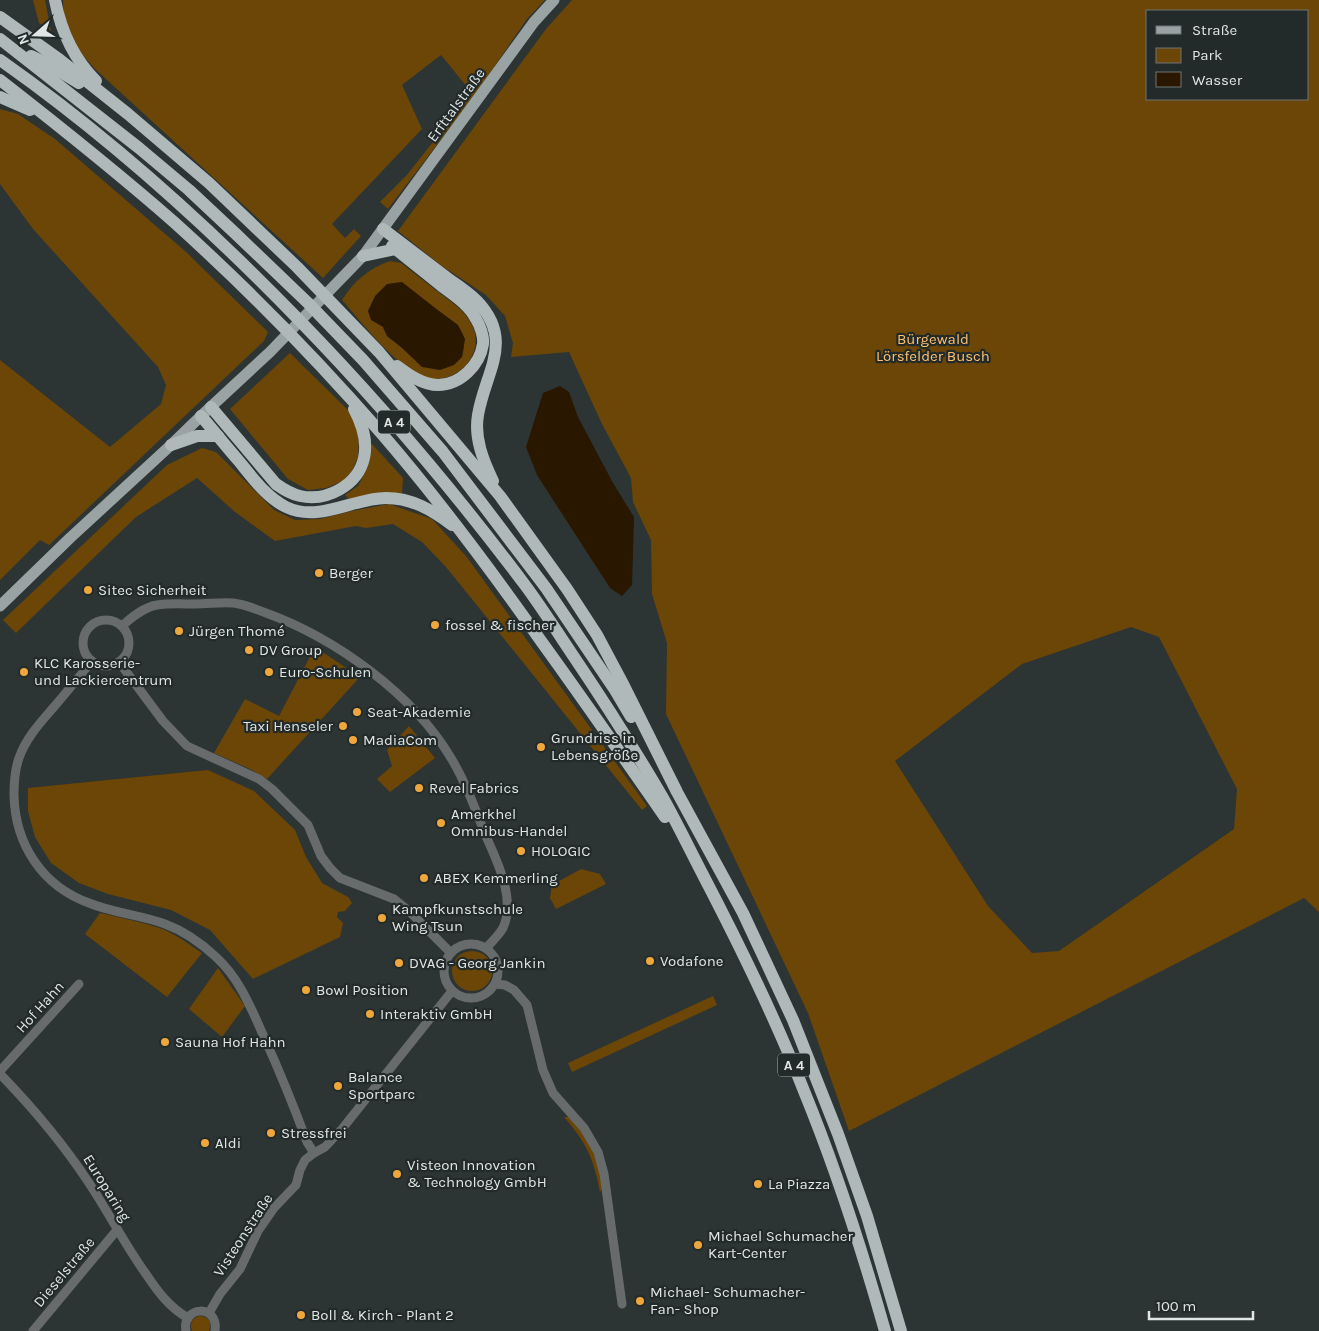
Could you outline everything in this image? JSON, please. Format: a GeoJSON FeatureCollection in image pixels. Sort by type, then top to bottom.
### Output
{"type":"FeatureCollection","features":[{"type":"Feature","properties":{"kind":"highway"},"geometry":{"type":"LineString","coordinates":[[55,0],[65,36],[78,59],[88,73],[128,114]]}},
{"type":"Feature","properties":{"kind":"highway"},"geometry":{"type":"LineString","coordinates":[[0,17],[60,60],[128,114],[208,184],[297,267],[380,352],[500,496],[567,588],[597,635],[677,792]]}},
{"type":"Feature","properties":{"kind":"highway","name":"A 4"},"geometry":{"type":"LineString","coordinates":[[0,39],[139,148],[189,190],[308,303],[363,360],[443,452],[546,588],[615,690],[677,792],[742,913],[793,1020],[838,1134],[867,1216],[901,1331]]}},
{"type":"Feature","properties":{"kind":"highway"},"geometry":{"type":"LineString","coordinates":[[11,46],[46,63],[128,114]]}},
{"type":"Feature","properties":{"kind":"highway","name":"A 4"},"geometry":{"type":"LineString","coordinates":[[0,60],[84,123],[195,218],[262,282],[372,397],[429,463],[526,587],[604,701],[664,800],[736,938],[772,1015],[805,1093],[849,1213],[870,1276],[885,1331]]}},
{"type":"Feature","properties":{"kind":"highway"},"geometry":{"type":"LineString","coordinates":[[0,80],[152,203],[212,258],[343,390],[432,493],[504,588],[697,863]]}},
{"type":"Feature","properties":{"kind":"highway"},"geometry":{"type":"LineString","coordinates":[[0,97],[54,122]]}},
{"type":"Feature","properties":{"kind":"highway"},"geometry":{"type":"LineString","coordinates":[[380,352],[408,374],[423,382],[437,385],[459,380],[470,371],[483,344],[482,332],[466,305],[396,249],[381,232]]}},
{"type":"Feature","properties":{"kind":"highway"},"geometry":{"type":"LineString","coordinates":[[381,232],[477,300],[489,317],[495,331],[496,350],[477,416],[478,436],[485,463],[500,496]]}},
{"type":"Feature","properties":{"kind":"highway"},"geometry":{"type":"LineString","coordinates":[[363,256],[396,249]]}},
{"type":"Feature","properties":{"kind":"highway"},"geometry":{"type":"LineString","coordinates":[[206,411],[276,484],[298,496],[317,497],[333,493],[348,484],[364,459],[365,440],[363,430],[343,390]]}},
{"type":"Feature","properties":{"kind":"highway"},"geometry":{"type":"LineString","coordinates":[[206,411],[218,436],[271,498],[286,507],[313,513],[374,499],[398,499],[418,504],[428,509],[462,532]]}},
{"type":"Feature","properties":{"kind":"highway"},"geometry":{"type":"LineString","coordinates":[[172,446],[197,436],[218,436]]}},
{"type":"Feature","properties":{"kind":"main road","name":"Erfttalstraße"},"geometry":{"type":"LineString","coordinates":[[0,606],[70,538],[172,446],[206,411],[283,340],[363,256],[534,22],[554,0]]}},
{"type":"Feature","properties":{"kind":"street"},"geometry":{"type":"LineString","coordinates":[[122,626],[138,612],[156,604],[234,604],[249,607],[286,620],[335,646],[369,670],[404,700],[429,726],[450,756],[501,873],[508,900],[508,914],[502,929],[486,948]]}},
{"type":"Feature","properties":{"kind":"street"},"geometry":{"type":"LineString","coordinates":[[108,619],[116,621],[122,626],[129,638],[129,644],[128,651],[119,662],[106,666],[98,665],[86,656],[82,641],[88,627],[94,622],[108,619]]}},
{"type":"Feature","properties":{"kind":"street"},"geometry":{"type":"LineString","coordinates":[[92,661],[32,733],[18,758],[14,784],[15,807],[25,845],[35,862],[48,877],[72,896],[90,904],[165,924],[188,935],[216,957],[246,995],[307,1142],[314,1153]]}},
{"type":"Feature","properties":{"kind":"street"},"geometry":{"type":"LineString","coordinates":[[119,662],[163,722],[187,746],[259,779],[272,789],[308,825],[321,856],[340,878],[394,899],[410,912],[451,953]]}},
{"type":"Feature","properties":{"kind":"street"},"geometry":{"type":"LineString","coordinates":[[464,945],[479,945],[486,948],[496,960],[498,976],[496,984],[484,996],[467,998],[459,996],[447,985],[444,977],[446,960],[456,948],[464,945]]}},
{"type":"Feature","properties":{"kind":"street","name":"Hof Hahn"},"geometry":{"type":"LineString","coordinates":[[0,1072],[79,984]]}},
{"type":"Feature","properties":{"kind":"street"},"geometry":{"type":"LineString","coordinates":[[496,984],[505,985],[514,990],[527,1005],[543,1070],[554,1093],[584,1128],[598,1152],[604,1174],[622,1304]]}},
{"type":"Feature","properties":{"kind":"street","name":"Visteonstraße"},"geometry":{"type":"LineString","coordinates":[[209,1313],[220,1294],[240,1269],[258,1231],[274,1208],[296,1185],[305,1160],[325,1147],[342,1129],[452,991]]}},
{"type":"Feature","properties":{"kind":"street","name":"Europaring"},"geometry":{"type":"LineString","coordinates":[[0,1072],[61,1142],[90,1184],[136,1261],[160,1294],[177,1311],[188,1318]]}},
{"type":"Feature","properties":{"kind":"street","name":"Dieselstraße"},"geometry":{"type":"LineString","coordinates":[[33,1331],[117,1230]]}},
{"type":"Feature","properties":{"kind":"street"},"geometry":{"type":"LineString","coordinates":[[186,1331],[186,1323],[192,1313],[204,1311],[214,1318],[216,1324],[215,1331]]}},
{"type":"Feature","properties":{"kind":"green space"},"geometry":{"type":"Polygon","coordinates":[[[33,0],[45,0],[51,31],[39,23],[33,0]]]}},
{"type":"Feature","properties":{"kind":"green space"},"geometry":{"type":"Polygon","coordinates":[[[63,0],[545,0],[527,19],[474,96],[388,209],[380,202],[406,176],[472,93],[441,55],[402,85],[422,129],[332,224],[345,238],[354,229],[361,236],[323,278],[95,69],[78,50],[64,18],[63,0]]]}},
{"type":"Feature","properties":{"kind":"green space","name":"Bürgewald Lörsfelder Busch"},"geometry":{"type":"Polygon","coordinates":[[[572,0],[1319,0],[1319,912],[1304,898],[849,1131],[808,1013],[666,714],[667,643],[652,594],[651,540],[633,502],[631,478],[602,424],[569,352],[511,357],[513,343],[505,316],[486,295],[442,266],[398,231],[546,29],[572,0]],[[1131,627],[1022,664],[895,761],[988,906],[1032,953],[1059,951],[1234,829],[1237,789],[1159,637],[1131,627]]]}},
{"type":"Feature","properties":{"kind":"green space"},"geometry":{"type":"Polygon","coordinates":[[[0,109],[18,114],[55,139],[185,251],[268,332],[264,341],[49,545],[40,540],[0,580],[0,360],[110,447],[161,404],[166,385],[158,367],[33,229],[0,184],[0,109]]]}},
{"type":"Feature","properties":{"kind":"green space"},"geometry":{"type":"Polygon","coordinates":[[[390,261],[401,263],[452,302],[469,320],[476,337],[475,349],[470,360],[463,368],[453,375],[442,379],[430,379],[418,375],[398,361],[342,300],[362,276],[390,261]],[[439,311],[383,327],[387,336],[401,347],[462,357],[464,341],[461,330],[439,311]]]}},
{"type":"Feature","properties":{"kind":"green space"},"geometry":{"type":"Polygon","coordinates":[[[290,353],[351,413],[359,435],[358,457],[352,471],[343,481],[326,488],[308,490],[288,479],[230,409],[290,353]]]}},
{"type":"Feature","properties":{"kind":"green space"},"geometry":{"type":"Polygon","coordinates":[[[372,444],[403,478],[402,494],[350,500],[345,495],[358,486],[368,467],[372,444]]]}},
{"type":"Feature","properties":{"kind":"green space"},"geometry":{"type":"Polygon","coordinates":[[[202,448],[216,452],[274,510],[295,520],[320,519],[389,504],[432,519],[466,556],[647,806],[642,810],[446,567],[422,542],[393,524],[366,528],[356,526],[275,541],[235,512],[197,478],[136,517],[16,633],[3,620],[167,465],[202,448]]]}},
{"type":"Feature","properties":{"kind":"green space"},"geometry":{"type":"Polygon","coordinates":[[[315,647],[360,677],[267,779],[214,753],[245,699],[279,716],[315,647]]]}},
{"type":"Feature","properties":{"kind":"green space"},"geometry":{"type":"Polygon","coordinates":[[[409,726],[435,758],[390,792],[377,779],[392,766],[387,750],[409,726]]]}},
{"type":"Feature","properties":{"kind":"green space"},"geometry":{"type":"Polygon","coordinates":[[[208,770],[254,791],[295,830],[306,857],[322,883],[348,897],[352,903],[345,911],[338,912],[337,917],[343,923],[340,937],[253,979],[210,930],[171,910],[108,894],[79,883],[51,863],[35,837],[28,811],[28,788],[208,770]]]}},
{"type":"Feature","properties":{"kind":"green space"},"geometry":{"type":"Polygon","coordinates":[[[581,869],[600,874],[606,884],[556,909],[550,898],[552,885],[581,869]]]}},
{"type":"Feature","properties":{"kind":"green space"},"geometry":{"type":"Polygon","coordinates":[[[100,913],[141,922],[165,930],[202,953],[167,997],[85,934],[100,913]]]}},
{"type":"Feature","properties":{"kind":"green space"},"geometry":{"type":"Polygon","coordinates":[[[472,951],[486,957],[492,971],[486,985],[472,991],[458,985],[452,971],[458,957],[472,951]]]}},
{"type":"Feature","properties":{"kind":"green space"},"geometry":{"type":"Polygon","coordinates":[[[218,968],[245,1006],[222,1037],[189,1009],[218,968]]]}},
{"type":"Feature","properties":{"kind":"green space"},"geometry":{"type":"Polygon","coordinates":[[[713,996],[717,1005],[572,1072],[568,1063],[713,996]]]}},
{"type":"Feature","properties":{"kind":"green space"},"geometry":{"type":"Polygon","coordinates":[[[564,1117],[570,1117],[592,1149],[603,1187],[600,1192],[592,1160],[578,1135],[564,1117]]]}},
{"type":"Feature","properties":{"kind":"green space"},"geometry":{"type":"Polygon","coordinates":[[[199,1316],[209,1320],[209,1331],[192,1331],[192,1322],[199,1316]]]}},
{"type":"Feature","properties":{"kind":"water"},"geometry":{"type":"Polygon","coordinates":[[[402,282],[458,325],[465,339],[462,357],[454,365],[440,370],[422,367],[387,336],[383,327],[371,320],[368,311],[375,296],[387,284],[402,282]]]}},
{"type":"Feature","properties":{"kind":"water"},"geometry":{"type":"Polygon","coordinates":[[[560,386],[569,392],[578,417],[613,483],[634,517],[632,585],[622,596],[610,588],[537,475],[526,447],[543,393],[560,386]]]}},
{"type":"Feature","properties":{"kind":"place","name":"Berger"},"geometry":{"type":"Point","coordinates":[319,573]}},
{"type":"Feature","properties":{"kind":"place","name":"Sitec Sicherheit"},"geometry":{"type":"Point","coordinates":[88,590]}},
{"type":"Feature","properties":{"kind":"place","name":"fossel & fischer"},"geometry":{"type":"Point","coordinates":[435,625]}},
{"type":"Feature","properties":{"kind":"place","name":"Jürgen Thomé"},"geometry":{"type":"Point","coordinates":[179,631]}},
{"type":"Feature","properties":{"kind":"place","name":"DV Group"},"geometry":{"type":"Point","coordinates":[249,650]}},
{"type":"Feature","properties":{"kind":"place","name":"KLC Karosserie- und Lackiercentrum"},"geometry":{"type":"Point","coordinates":[24,672]}},
{"type":"Feature","properties":{"kind":"place","name":"Euro-Schulen"},"geometry":{"type":"Point","coordinates":[269,672]}},
{"type":"Feature","properties":{"kind":"place","name":"Seat-Akademie"},"geometry":{"type":"Point","coordinates":[357,712]}},
{"type":"Feature","properties":{"kind":"place","name":"Taxi Henseler"},"geometry":{"type":"Point","coordinates":[343,726]}},
{"type":"Feature","properties":{"kind":"place","name":"MadiaCom"},"geometry":{"type":"Point","coordinates":[353,740]}},
{"type":"Feature","properties":{"kind":"place","name":"Grundriss in Lebensgröße"},"geometry":{"type":"Point","coordinates":[541,747]}},
{"type":"Feature","properties":{"kind":"place","name":"Revel Fabrics"},"geometry":{"type":"Point","coordinates":[419,788]}},
{"type":"Feature","properties":{"kind":"place","name":"Amerkhel Omnibus-Handel"},"geometry":{"type":"Point","coordinates":[441,823]}},
{"type":"Feature","properties":{"kind":"place","name":"HOLOGIC"},"geometry":{"type":"Point","coordinates":[521,851]}},
{"type":"Feature","properties":{"kind":"place","name":"ABEX Kemmerling"},"geometry":{"type":"Point","coordinates":[424,878]}},
{"type":"Feature","properties":{"kind":"place","name":"Kampfkunstschule Wing Tsun"},"geometry":{"type":"Point","coordinates":[382,918]}},
{"type":"Feature","properties":{"kind":"place","name":"Vodafone"},"geometry":{"type":"Point","coordinates":[650,961]}},
{"type":"Feature","properties":{"kind":"place","name":"DVAG - Georg Jankin"},"geometry":{"type":"Point","coordinates":[399,963]}},
{"type":"Feature","properties":{"kind":"place","name":"Bowl Position"},"geometry":{"type":"Point","coordinates":[306,990]}},
{"type":"Feature","properties":{"kind":"place","name":"Interaktiv GmbH"},"geometry":{"type":"Point","coordinates":[370,1014]}},
{"type":"Feature","properties":{"kind":"place","name":"Sauna Hof Hahn"},"geometry":{"type":"Point","coordinates":[165,1042]}},
{"type":"Feature","properties":{"kind":"place","name":"Balance Sportparc"},"geometry":{"type":"Point","coordinates":[338,1086]}},
{"type":"Feature","properties":{"kind":"place","name":"Stressfrei"},"geometry":{"type":"Point","coordinates":[271,1133]}},
{"type":"Feature","properties":{"kind":"place","name":"Aldi"},"geometry":{"type":"Point","coordinates":[205,1143]}},
{"type":"Feature","properties":{"kind":"place","name":"Visteon Innovation & Technology GmbH"},"geometry":{"type":"Point","coordinates":[397,1174]}},
{"type":"Feature","properties":{"kind":"place","name":"La Piazza"},"geometry":{"type":"Point","coordinates":[758,1184]}},
{"type":"Feature","properties":{"kind":"place","name":"Michael Schumacher Kart-Center"},"geometry":{"type":"Point","coordinates":[698,1245]}},
{"type":"Feature","properties":{"kind":"place","name":"Michael- Schumacher- Fan- Shop"},"geometry":{"type":"Point","coordinates":[640,1301]}},
{"type":"Feature","properties":{"kind":"place","name":"Boll & Kirch - Plant 2"},"geometry":{"type":"Point","coordinates":[301,1315]}}]}
